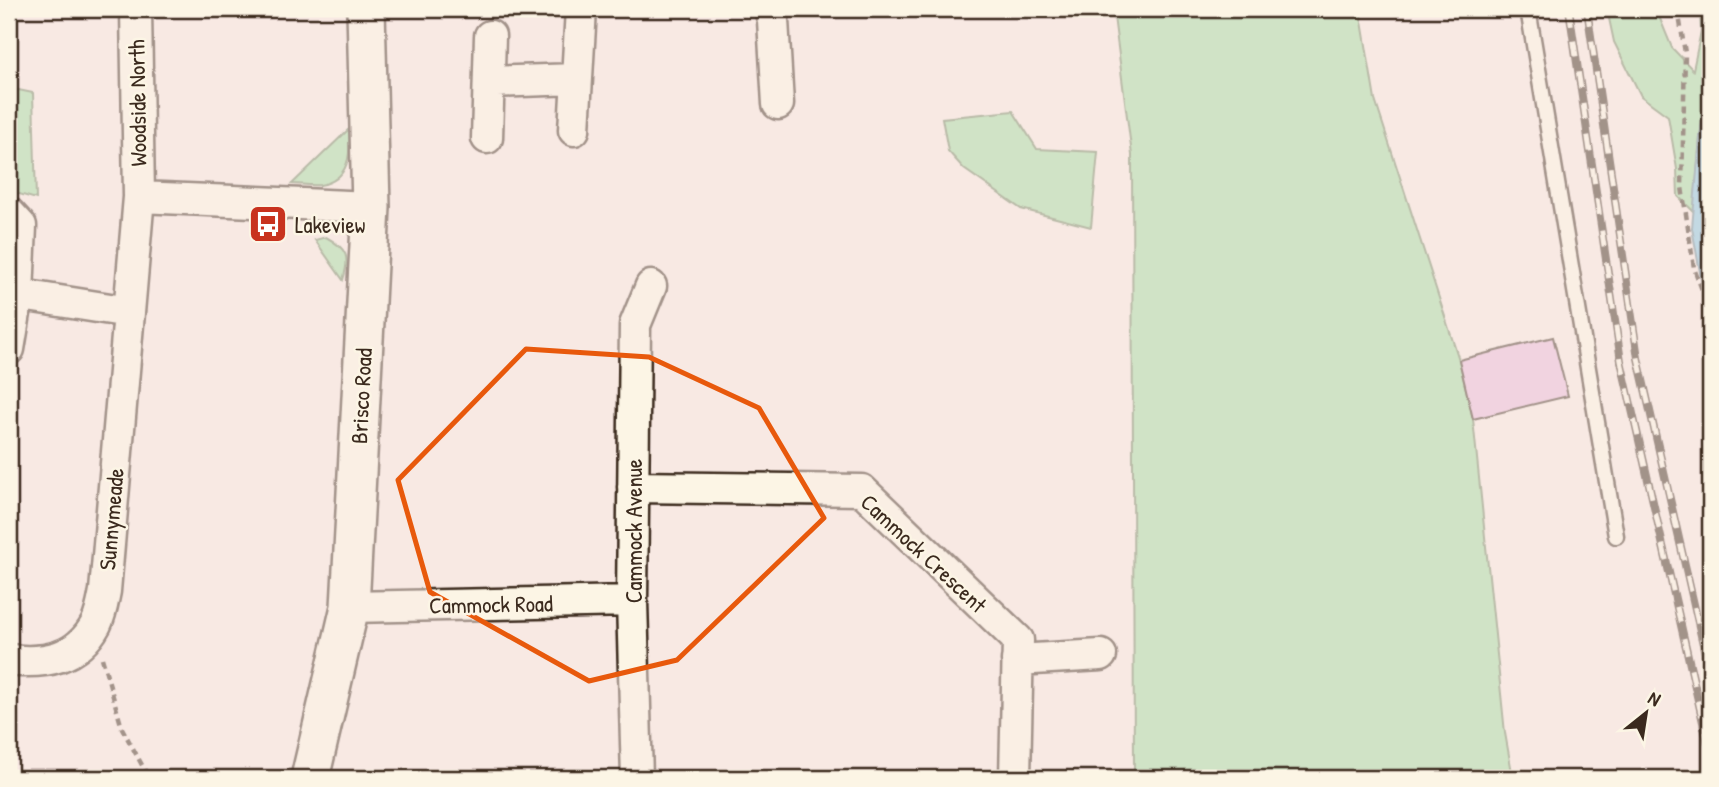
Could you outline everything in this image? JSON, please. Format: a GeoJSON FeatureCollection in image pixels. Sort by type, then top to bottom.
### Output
{"type":"FeatureCollection","features":[{"type":"Feature","properties":{"kind":"street","name":"Woodside North"},"geometry":{"type":"LineString","coordinates":[[129,312],[138,197],[136,9]]}},
{"type":"Feature","properties":{"kind":"street","name":"Brisco Road"},"geometry":{"type":"LineString","coordinates":[[310,778],[350,607],[371,207],[366,9]]}},
{"type":"Feature","properties":{"kind":"street"},"geometry":{"type":"LineString","coordinates":[[574,130],[582,9]]}},
{"type":"Feature","properties":{"kind":"street"},"geometry":{"type":"LineString","coordinates":[[771,9],[778,104]]}},
{"type":"Feature","properties":{"kind":"street"},"geometry":{"type":"LineString","coordinates":[[487,138],[491,36]]}},
{"type":"Feature","properties":{"kind":"street"},"geometry":{"type":"LineString","coordinates":[[489,82],[577,79]]}},
{"type":"Feature","properties":{"kind":"street"},"geometry":{"type":"LineString","coordinates":[[138,197],[371,207]]}},
{"type":"Feature","properties":{"kind":"street"},"geometry":{"type":"LineString","coordinates":[[9,213],[21,226],[9,349]]}},
{"type":"Feature","properties":{"kind":"street","name":"Cammock Avenue"},"geometry":{"type":"LineString","coordinates":[[637,778],[632,601],[635,326],[651,286]]}},
{"type":"Feature","properties":{"kind":"street"},"geometry":{"type":"LineString","coordinates":[[13,294],[129,312]]}},
{"type":"Feature","properties":{"kind":"street","name":"Sunnymeade"},"geometry":{"type":"LineString","coordinates":[[9,660],[31,663],[64,656],[82,643],[96,623],[106,591],[129,312]]}},
{"type":"Feature","properties":{"kind":"street","name":"Cammock Crescent"},"geometry":{"type":"LineString","coordinates":[[633,487],[862,490],[1018,640],[1016,778]]}},
{"type":"Feature","properties":{"kind":"street","name":"Cammock Road"},"geometry":{"type":"LineString","coordinates":[[350,607],[632,601]]}},
{"type":"Feature","properties":{"kind":"street"},"geometry":{"type":"LineString","coordinates":[[1017,660],[1101,655]]}},
{"type":"Feature","properties":{"kind":"lane"},"geometry":{"type":"LineString","coordinates":[[1528,9],[1616,536]]}},
{"type":"Feature","properties":{"kind":"path"},"geometry":{"type":"LineString","coordinates":[[1678,9],[1685,53],[1682,187],[1694,268],[1710,312]]}},
{"type":"Feature","properties":{"kind":"path"},"geometry":{"type":"LineString","coordinates":[[94,626],[121,728],[149,778]]}},
{"type":"Feature","properties":{"kind":"highlighted area"},"geometry":{"type":"Polygon","coordinates":[[[526,349],[649,357],[759,408],[824,518],[677,660],[589,681],[430,592],[398,480],[526,349]]]}},
{"type":"Feature","properties":{"kind":"green space"},"geometry":{"type":"Polygon","coordinates":[[[1113,9],[1360,9],[1375,100],[1459,360],[1473,419],[1505,733],[1513,778],[1134,778],[1132,155],[1113,9]]]}},
{"type":"Feature","properties":{"kind":"green space"},"geometry":{"type":"Polygon","coordinates":[[[1607,9],[1656,9],[1672,48],[1693,70],[1701,31],[1700,9],[1710,9],[1710,67],[1700,137],[1694,212],[1678,196],[1677,169],[1668,116],[1641,96],[1614,42],[1607,9]]]}},
{"type":"Feature","properties":{"kind":"green space"},"geometry":{"type":"Polygon","coordinates":[[[9,88],[33,93],[36,199],[9,191],[9,88]]]}},
{"type":"Feature","properties":{"kind":"green space"},"geometry":{"type":"Polygon","coordinates":[[[1013,111],[1037,149],[1098,152],[1091,227],[1021,209],[964,169],[948,151],[942,118],[1013,111]]]}},
{"type":"Feature","properties":{"kind":"green space"},"geometry":{"type":"Polygon","coordinates":[[[349,129],[349,156],[337,178],[320,185],[292,184],[349,129]]]}},
{"type":"Feature","properties":{"kind":"green space"},"geometry":{"type":"Polygon","coordinates":[[[326,237],[345,254],[343,280],[315,240],[326,237]]]}},
{"type":"Feature","properties":{"kind":"water"},"geometry":{"type":"Polygon","coordinates":[[[1710,67],[1710,315],[1707,311],[1692,228],[1700,137],[1710,67]]]}},
{"type":"Feature","properties":{"kind":"building"},"geometry":{"type":"Polygon","coordinates":[[[1553,337],[1568,396],[1473,419],[1459,360],[1553,337]]]}},
{"type":"Feature","properties":{"kind":"railway"},"geometry":{"type":"LineString","coordinates":[[1569,9],[1621,361],[1710,753]]}},
{"type":"Feature","properties":{"kind":"railway"},"geometry":{"type":"LineString","coordinates":[[1587,9],[1638,358],[1710,675]]}},
{"type":"Feature","properties":{"kind":"place","name":"Lakeview"},"geometry":{"type":"Point","coordinates":[268,224]}}]}
